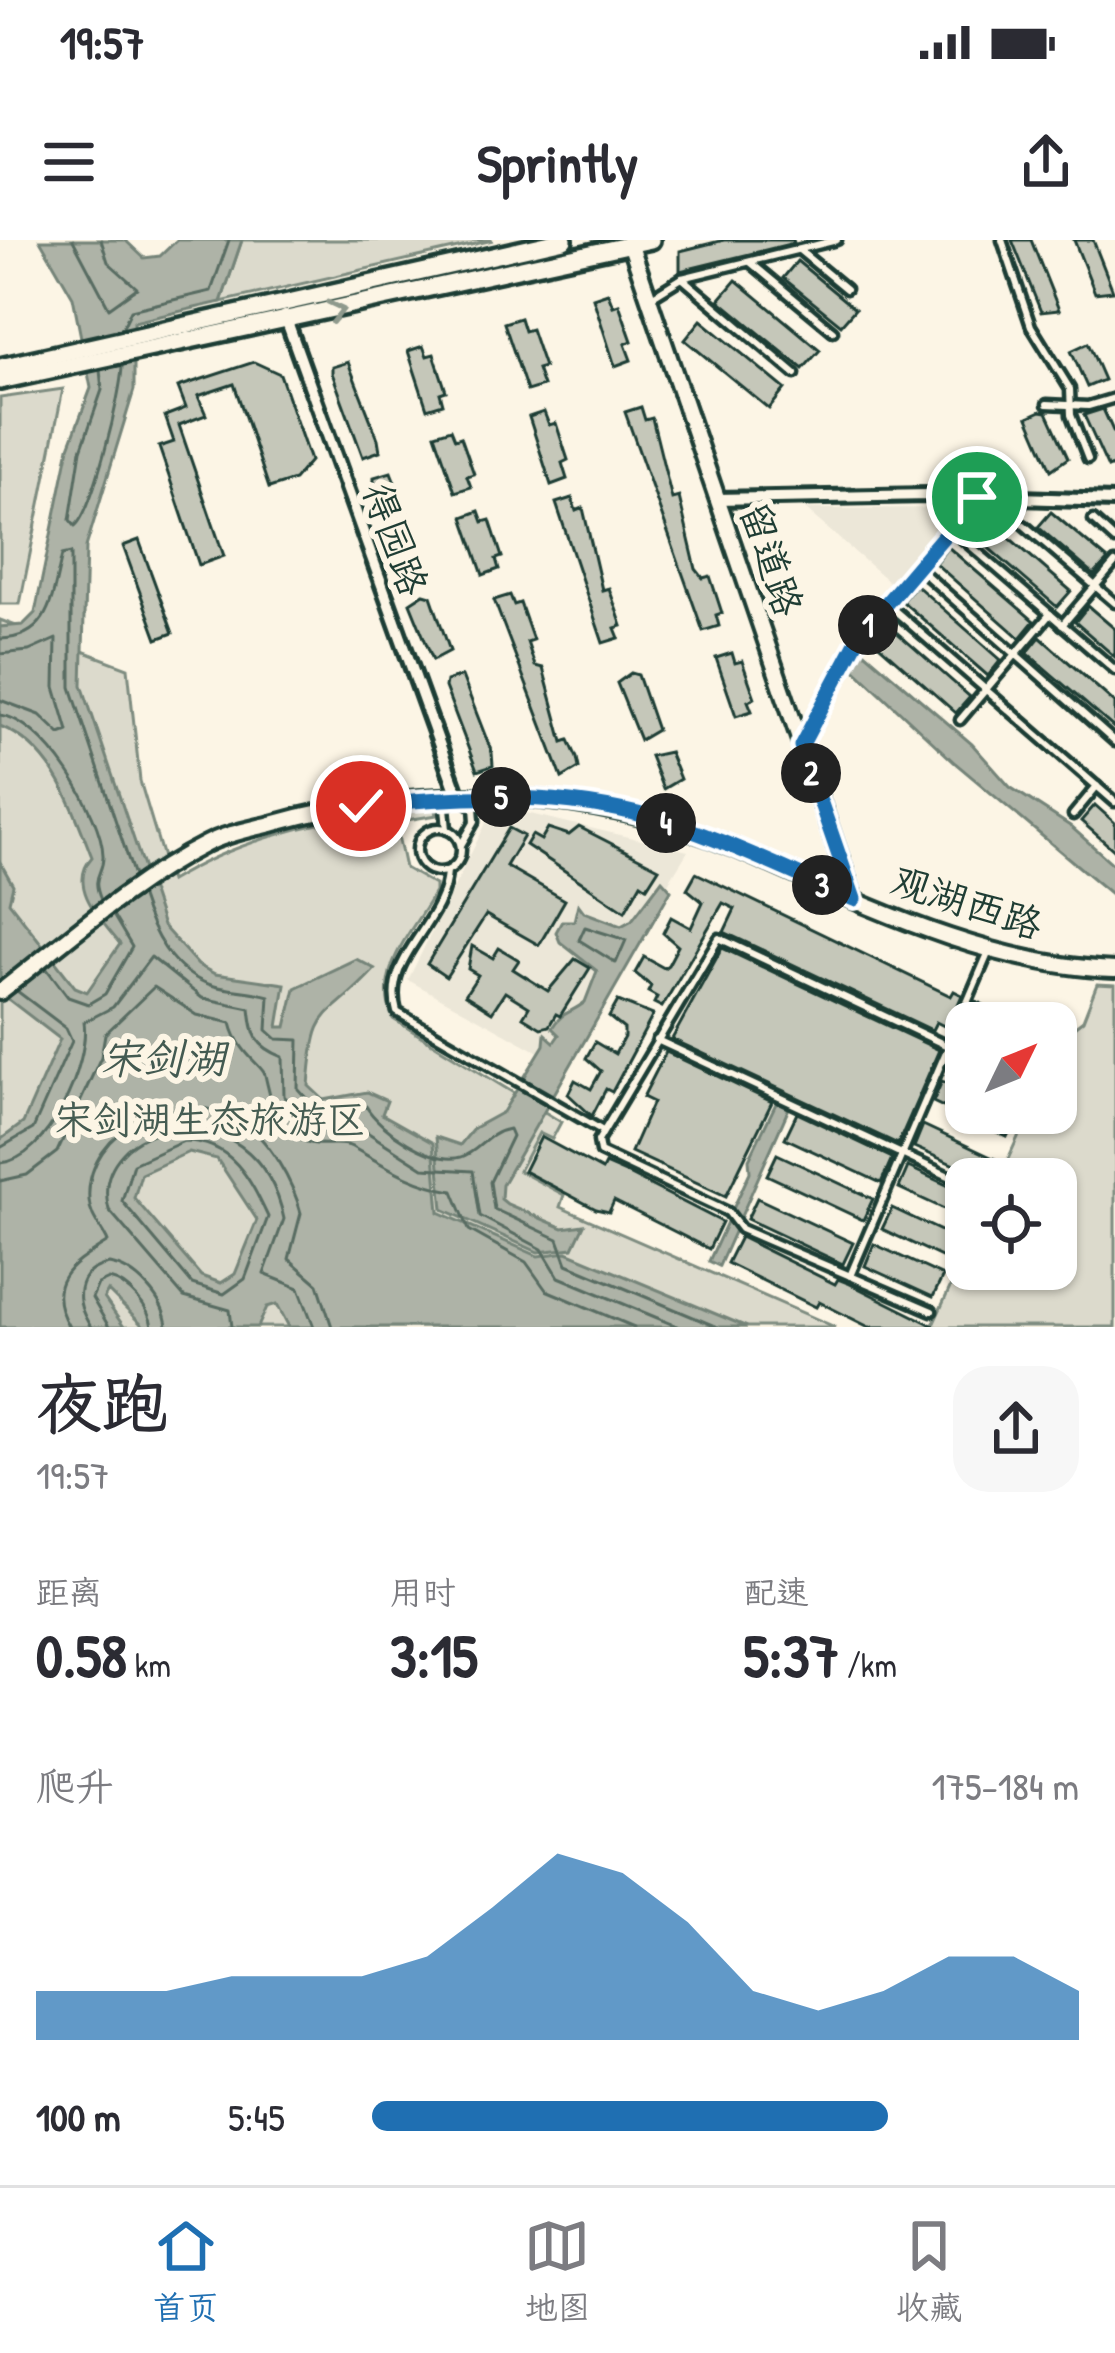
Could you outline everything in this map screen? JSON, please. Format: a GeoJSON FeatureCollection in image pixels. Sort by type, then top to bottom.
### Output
{"type":"FeatureCollection","features":[{"type":"Feature","properties":{"kind":"main road"},"geometry":{"type":"LineString","coordinates":[[0,381],[280,302],[564,240]]}},
{"type":"Feature","properties":{"kind":"main road"},"geometry":{"type":"LineString","coordinates":[[138,344],[286,321],[651,240]]}},
{"type":"Feature","properties":{"kind":"main road"},"geometry":{"type":"LineString","coordinates":[[0,367],[84,358]]}},
{"type":"Feature","properties":{"kind":"street","name":"留道路"},"geometry":{"type":"LineString","coordinates":[[629,242],[854,899]]}},
{"type":"Feature","properties":{"kind":"street","name":"得园路"},"geometry":{"type":"LineString","coordinates":[[280,302],[458,796]]}},
{"type":"Feature","properties":{"kind":"street"},"geometry":{"type":"LineString","coordinates":[[717,499],[1115,501]]}},
{"type":"Feature","properties":{"kind":"street","name":"观湖西路"},"geometry":{"type":"LineString","coordinates":[[0,992],[163,868],[212,841],[324,810],[458,796],[572,802],[635,813],[694,831],[854,899],[990,949],[1115,970]]}},
{"type":"Feature","properties":{"kind":"lane"},"geometry":{"type":"LineString","coordinates":[[647,299],[682,278],[837,240]]}},
{"type":"Feature","properties":{"kind":"lane"},"geometry":{"type":"LineString","coordinates":[[1002,240],[1031,326],[1058,362],[1088,459]]}},
{"type":"Feature","properties":{"kind":"lane"},"geometry":{"type":"LineString","coordinates":[[799,250],[846,289]]}},
{"type":"Feature","properties":{"kind":"lane"},"geometry":{"type":"LineString","coordinates":[[749,262],[833,331]]}},
{"type":"Feature","properties":{"kind":"lane"},"geometry":{"type":"LineString","coordinates":[[682,278],[795,374]]}},
{"type":"Feature","properties":{"kind":"lane"},"geometry":{"type":"LineString","coordinates":[[1047,404],[1115,398]]}},
{"type":"Feature","properties":{"kind":"lane"},"geometry":{"type":"LineString","coordinates":[[801,746],[841,663],[977,497]]}},
{"type":"Feature","properties":{"kind":"lane"},"geometry":{"type":"LineString","coordinates":[[1093,520],[1115,540]]}},
{"type":"Feature","properties":{"kind":"lane"},"geometry":{"type":"LineString","coordinates":[[1024,525],[1115,603]]}},
{"type":"Feature","properties":{"kind":"lane"},"geometry":{"type":"LineString","coordinates":[[950,528],[1115,670]]}},
{"type":"Feature","properties":{"kind":"lane"},"geometry":{"type":"LineString","coordinates":[[1062,625],[1115,563]]}},
{"type":"Feature","properties":{"kind":"lane"},"geometry":{"type":"LineString","coordinates":[[917,567],[1115,742]]}},
{"type":"Feature","properties":{"kind":"lane"},"geometry":{"type":"LineString","coordinates":[[886,603],[1113,796]]}},
{"type":"Feature","properties":{"kind":"lane"},"geometry":{"type":"LineString","coordinates":[[960,720],[1050,614]]}},
{"type":"Feature","properties":{"kind":"lane"},"geometry":{"type":"LineString","coordinates":[[1072,814],[1097,786]]}},
{"type":"Feature","properties":{"kind":"lane"},"geometry":{"type":"LineString","coordinates":[[460,845],[447,830],[445,807],[458,796],[474,807],[475,821],[460,845],[459,860],[447,871],[443,890],[393,978],[397,1012],[514,1084],[603,1131]]}},
{"type":"Feature","properties":{"kind":"lane"},"geometry":{"type":"LineString","coordinates":[[447,830],[426,832],[417,851],[428,869],[447,871]]}},
{"type":"Feature","properties":{"kind":"lane"},"geometry":{"type":"LineString","coordinates":[[932,1311],[741,1229],[728,1212],[600,1152],[603,1131],[719,938],[945,1045]]}},
{"type":"Feature","properties":{"kind":"lane"},"geometry":{"type":"LineString","coordinates":[[970,1002],[990,949]]}},
{"type":"Feature","properties":{"kind":"lane"},"geometry":{"type":"LineString","coordinates":[[657,1040],[945,1174]]}},
{"type":"Feature","properties":{"kind":"lane"},"geometry":{"type":"LineString","coordinates":[[850,1276],[945,1064]]}},
{"type":"Feature","properties":{"kind":"shaded area"},"geometry":{"type":"Polygon","coordinates":[[[949,508],[957,515],[896,588],[805,509],[949,508]]]}},
{"type":"Feature","properties":{"kind":"shaded area"},"geometry":{"type":"Polygon","coordinates":[[[509,809],[688,851],[557,1062],[408,980],[490,815],[509,809]]]}},
{"type":"Feature","properties":{"kind":"green space"},"geometry":{"type":"Polygon","coordinates":[[[242,240],[493,240],[221,302],[242,240]]]}},
{"type":"Feature","properties":{"kind":"green space"},"geometry":{"type":"Polygon","coordinates":[[[63,389],[20,604],[0,604],[0,398],[63,389]]]}},
{"type":"Feature","properties":{"kind":"green space","name":"宋剑湖生态旅游区"},"geometry":{"type":"Polygon","coordinates":[[[0,620],[128,668],[140,781],[170,881],[266,838],[435,803],[437,815],[395,822],[405,868],[435,885],[435,892],[391,969],[388,1002],[393,1019],[561,1122],[552,1139],[539,1133],[519,1171],[564,1195],[560,1207],[835,1327],[0,1327],[0,620]]]}},
{"type":"Feature","properties":{"kind":"green space"},"geometry":{"type":"Polygon","coordinates":[[[1097,984],[1115,985],[1115,1327],[932,1327],[949,1290],[1077,1290],[1077,1158],[1009,1158],[1019,1134],[1077,1134],[1077,1025],[1097,984]]]}},
{"type":"Feature","properties":{"kind":"water","name":"宋剑湖"},"geometry":{"type":"Polygon","coordinates":[[[40,240],[125,240],[144,258],[160,256],[177,240],[242,240],[221,302],[134,322],[134,390],[86,547],[82,685],[163,926],[198,965],[215,974],[285,984],[278,1027],[286,1027],[295,988],[356,959],[375,969],[319,1026],[309,1086],[324,1100],[367,1092],[387,1101],[382,1114],[433,1143],[439,1212],[538,1256],[567,1252],[747,1327],[289,1327],[277,1304],[267,1307],[258,1327],[144,1327],[108,1291],[104,1298],[124,1327],[0,1327],[0,1140],[23,1123],[60,1039],[0,993],[0,862],[13,885],[9,902],[75,987],[87,992],[120,944],[85,891],[85,868],[92,857],[59,781],[34,749],[0,726],[0,627],[23,625],[35,613],[69,447],[91,388],[73,297],[40,240]],[[189,1152],[141,1174],[134,1198],[201,1276],[221,1283],[235,1274],[257,1220],[217,1159],[189,1152]]]}},
{"type":"Feature","properties":{"kind":"water"},"geometry":{"type":"Polygon","coordinates":[[[858,646],[972,744],[1010,787],[1070,826],[1115,866],[1115,897],[955,763],[847,662],[858,646]]]}},
{"type":"Feature","properties":{"kind":"water"},"geometry":{"type":"Polygon","coordinates":[[[662,880],[671,890],[502,1185],[501,1199],[507,1204],[563,1228],[584,1225],[573,1248],[538,1252],[443,1209],[436,1137],[460,1145],[474,1128],[503,1112],[544,1045],[545,1034],[554,1042],[559,1035],[552,1028],[556,1022],[585,1002],[597,971],[560,942],[556,932],[562,921],[574,921],[578,904],[584,912],[621,926],[632,920],[662,880]]]}},
{"type":"Feature","properties":{"kind":"water"},"geometry":{"type":"Polygon","coordinates":[[[832,988],[840,993],[719,1266],[709,1261],[750,1172],[749,1159],[832,988]]]}},
{"type":"Feature","properties":{"kind":"building"},"geometry":{"type":"Polygon","coordinates":[[[724,240],[794,243],[680,271],[680,251],[724,240]]]}},
{"type":"Feature","properties":{"kind":"building"},"geometry":{"type":"Polygon","coordinates":[[[1012,240],[1031,240],[1059,310],[1041,312],[1012,240]]]}},
{"type":"Feature","properties":{"kind":"building"},"geometry":{"type":"Polygon","coordinates":[[[1074,240],[1093,240],[1113,291],[1095,293],[1074,240]]]}},
{"type":"Feature","properties":{"kind":"building"},"geometry":{"type":"Polygon","coordinates":[[[797,261],[855,309],[841,325],[783,278],[797,261]]]}},
{"type":"Feature","properties":{"kind":"building"},"geometry":{"type":"Polygon","coordinates":[[[736,280],[820,350],[803,369],[719,300],[736,280]]]}},
{"type":"Feature","properties":{"kind":"building"},"geometry":{"type":"Polygon","coordinates":[[[608,293],[613,306],[619,304],[632,341],[625,344],[631,360],[615,366],[593,298],[608,293]]]}},
{"type":"Feature","properties":{"kind":"building"},"geometry":{"type":"Polygon","coordinates":[[[520,318],[524,331],[531,329],[544,367],[537,369],[543,386],[527,391],[504,323],[520,318]]]}},
{"type":"Feature","properties":{"kind":"building"},"geometry":{"type":"Polygon","coordinates":[[[701,320],[785,389],[769,409],[685,340],[701,320]]]}},
{"type":"Feature","properties":{"kind":"building"},"geometry":{"type":"Polygon","coordinates":[[[1088,343],[1104,380],[1087,387],[1071,351],[1088,343]]]}},
{"type":"Feature","properties":{"kind":"building"},"geometry":{"type":"Polygon","coordinates":[[[423,346],[427,356],[434,354],[446,391],[440,393],[443,404],[427,409],[408,351],[423,346]]]}},
{"type":"Feature","properties":{"kind":"building"},"geometry":{"type":"Polygon","coordinates":[[[254,362],[280,374],[310,461],[294,480],[269,488],[234,384],[198,396],[206,415],[179,425],[224,556],[199,565],[159,447],[174,442],[165,416],[186,408],[178,387],[254,362]]]}},
{"type":"Feature","properties":{"kind":"building"},"geometry":{"type":"Polygon","coordinates":[[[348,362],[380,451],[363,457],[332,373],[332,367],[348,362]]]}},
{"type":"Feature","properties":{"kind":"building"},"geometry":{"type":"Polygon","coordinates":[[[641,407],[645,420],[652,418],[672,499],[679,497],[696,569],[703,578],[710,576],[722,613],[716,615],[719,626],[703,631],[625,412],[641,407]]]}},
{"type":"Feature","properties":{"kind":"building"},"geometry":{"type":"Polygon","coordinates":[[[1103,409],[1115,435],[1115,465],[1108,468],[1084,415],[1103,409]]]}},
{"type":"Feature","properties":{"kind":"building"},"geometry":{"type":"Polygon","coordinates":[[[544,412],[549,425],[556,423],[568,460],[562,463],[567,479],[551,485],[529,417],[544,412]]]}},
{"type":"Feature","properties":{"kind":"building"},"geometry":{"type":"Polygon","coordinates":[[[1047,412],[1068,458],[1051,470],[1028,417],[1047,412]]]}},
{"type":"Feature","properties":{"kind":"building"},"geometry":{"type":"Polygon","coordinates":[[[451,429],[455,439],[461,437],[474,474],[467,476],[471,487],[455,492],[435,434],[451,429]]]}},
{"type":"Feature","properties":{"kind":"building"},"geometry":{"type":"Polygon","coordinates":[[[391,472],[421,549],[422,562],[405,567],[374,483],[374,477],[391,472]]]}},
{"type":"Feature","properties":{"kind":"building"},"geometry":{"type":"Polygon","coordinates":[[[572,498],[576,511],[583,508],[602,590],[609,588],[622,626],[615,628],[619,638],[603,643],[556,503],[572,498]]]}},
{"type":"Feature","properties":{"kind":"building"},"geometry":{"type":"Polygon","coordinates":[[[479,511],[483,522],[490,520],[502,557],[496,559],[499,569],[483,575],[463,517],[479,511]]]}},
{"type":"Feature","properties":{"kind":"building"},"geometry":{"type":"Polygon","coordinates":[[[1051,512],[1108,560],[1094,575],[1038,527],[1051,512]]]}},
{"type":"Feature","properties":{"kind":"building"},"geometry":{"type":"Polygon","coordinates":[[[983,515],[1071,591],[1057,607],[969,531],[983,515]]]}},
{"type":"Feature","properties":{"kind":"building"},"geometry":{"type":"Polygon","coordinates":[[[139,540],[173,633],[157,639],[123,546],[139,540]]]}},
{"type":"Feature","properties":{"kind":"building"},"geometry":{"type":"Polygon","coordinates":[[[948,547],[1034,621],[1020,638],[935,563],[948,547]]]}},
{"type":"Feature","properties":{"kind":"building"},"geometry":{"type":"Polygon","coordinates":[[[916,585],[1001,660],[988,676],[902,601],[916,585]]]}},
{"type":"Feature","properties":{"kind":"building"},"geometry":{"type":"Polygon","coordinates":[[[424,594],[431,596],[450,651],[433,660],[410,603],[424,594]]]}},
{"type":"Feature","properties":{"kind":"building"},"geometry":{"type":"Polygon","coordinates":[[[510,595],[514,605],[520,603],[533,640],[527,642],[535,666],[543,668],[563,742],[569,740],[577,758],[579,768],[562,778],[494,600],[510,595]]]}},
{"type":"Feature","properties":{"kind":"building"},"geometry":{"type":"Polygon","coordinates":[[[1088,606],[1115,629],[1115,657],[1075,622],[1088,606]]]}},
{"type":"Feature","properties":{"kind":"building"},"geometry":{"type":"Polygon","coordinates":[[[885,622],[970,697],[956,713],[871,638],[885,622]]]}},
{"type":"Feature","properties":{"kind":"building"},"geometry":{"type":"Polygon","coordinates":[[[1040,637],[1115,703],[1115,729],[1027,653],[1040,637]]]}},
{"type":"Feature","properties":{"kind":"building"},"geometry":{"type":"Polygon","coordinates":[[[732,653],[735,663],[742,661],[755,698],[748,701],[752,711],[736,716],[716,658],[732,653]]]}},
{"type":"Feature","properties":{"kind":"building"},"geometry":{"type":"Polygon","coordinates":[[[631,673],[638,675],[657,730],[640,740],[617,683],[631,673]]]}},
{"type":"Feature","properties":{"kind":"building"},"geometry":{"type":"Polygon","coordinates":[[[462,676],[492,753],[493,766],[477,771],[445,687],[446,681],[462,676]]]}},
{"type":"Feature","properties":{"kind":"building"},"geometry":{"type":"Polygon","coordinates":[[[669,752],[680,779],[663,789],[650,756],[669,752]]]}},
{"type":"Feature","properties":{"kind":"building"},"geometry":{"type":"Polygon","coordinates":[[[1095,805],[1115,823],[1115,851],[1081,821],[1095,805]]]}},
{"type":"Feature","properties":{"kind":"building"},"geometry":{"type":"Polygon","coordinates":[[[579,827],[659,868],[647,887],[641,883],[625,911],[526,845],[532,835],[541,840],[548,828],[569,835],[579,827]]]}},
{"type":"Feature","properties":{"kind":"building"},"geometry":{"type":"Polygon","coordinates":[[[509,828],[524,836],[506,866],[565,900],[539,945],[486,915],[446,977],[427,964],[509,828]]]}},
{"type":"Feature","properties":{"kind":"building"},"geometry":{"type":"Polygon","coordinates":[[[696,873],[951,996],[954,991],[962,995],[959,1002],[945,1002],[945,1026],[936,1022],[932,1030],[724,932],[735,909],[723,903],[662,1007],[648,992],[651,986],[635,973],[644,957],[664,968],[668,965],[678,946],[663,933],[671,917],[691,928],[703,902],[687,889],[696,873]]]}},
{"type":"Feature","properties":{"kind":"building"},"geometry":{"type":"Polygon","coordinates":[[[472,946],[493,958],[499,948],[519,960],[513,969],[548,991],[575,959],[590,968],[560,1016],[556,1014],[549,1026],[541,1028],[523,1017],[529,1007],[505,992],[492,1012],[465,995],[478,975],[468,969],[472,946]]]}},
{"type":"Feature","properties":{"kind":"building"},"geometry":{"type":"Polygon","coordinates":[[[722,948],[939,1050],[898,1144],[672,1039],[722,948]]]}},
{"type":"Feature","properties":{"kind":"building"},"geometry":{"type":"Polygon","coordinates":[[[618,1001],[653,1015],[612,1092],[606,1089],[592,1116],[568,1094],[575,1080],[591,1089],[601,1071],[586,1058],[595,1042],[615,1054],[624,1029],[609,1017],[618,1001]]]}},
{"type":"Feature","properties":{"kind":"building"},"geometry":{"type":"Polygon","coordinates":[[[666,1052],[772,1102],[726,1196],[631,1152],[653,1102],[643,1097],[666,1052]]]}},
{"type":"Feature","properties":{"kind":"building"},"geometry":{"type":"Polygon","coordinates":[[[942,1081],[945,1082],[945,1108],[933,1102],[942,1081]]]}},
{"type":"Feature","properties":{"kind":"building"},"geometry":{"type":"Polygon","coordinates":[[[797,1113],[892,1158],[881,1183],[785,1138],[797,1113]]]}},
{"type":"Feature","properties":{"kind":"building"},"geometry":{"type":"Polygon","coordinates":[[[923,1125],[993,1158],[945,1161],[914,1147],[923,1125]]]}},
{"type":"Feature","properties":{"kind":"building"},"geometry":{"type":"Polygon","coordinates":[[[541,1137],[602,1170],[605,1164],[722,1222],[709,1249],[614,1201],[609,1212],[596,1209],[524,1171],[541,1137]]]}},
{"type":"Feature","properties":{"kind":"building"},"geometry":{"type":"Polygon","coordinates":[[[777,1154],[873,1199],[863,1220],[767,1175],[777,1154]]]}},
{"type":"Feature","properties":{"kind":"building"},"geometry":{"type":"Polygon","coordinates":[[[908,1167],[945,1184],[945,1209],[899,1188],[908,1167]]]}},
{"type":"Feature","properties":{"kind":"building"},"geometry":{"type":"Polygon","coordinates":[[[757,1198],[853,1243],[843,1264],[747,1219],[757,1198]]]}},
{"type":"Feature","properties":{"kind":"building"},"geometry":{"type":"Polygon","coordinates":[[[892,1208],[945,1233],[945,1259],[882,1229],[892,1208]]]}},
{"type":"Feature","properties":{"kind":"building"},"geometry":{"type":"Polygon","coordinates":[[[740,1237],[936,1327],[869,1327],[819,1302],[816,1307],[727,1263],[740,1237]]]}},
{"type":"Feature","properties":{"kind":"building"},"geometry":{"type":"Polygon","coordinates":[[[874,1244],[943,1276],[933,1297],[865,1266],[874,1244]]]}},
{"type":"Feature","properties":{"kind":"route"},"geometry":{"type":"LineString","coordinates":[[361,806],[458,796],[509,797],[635,813],[694,831],[854,899],[801,746],[861,633],[977,497]]}}]}
